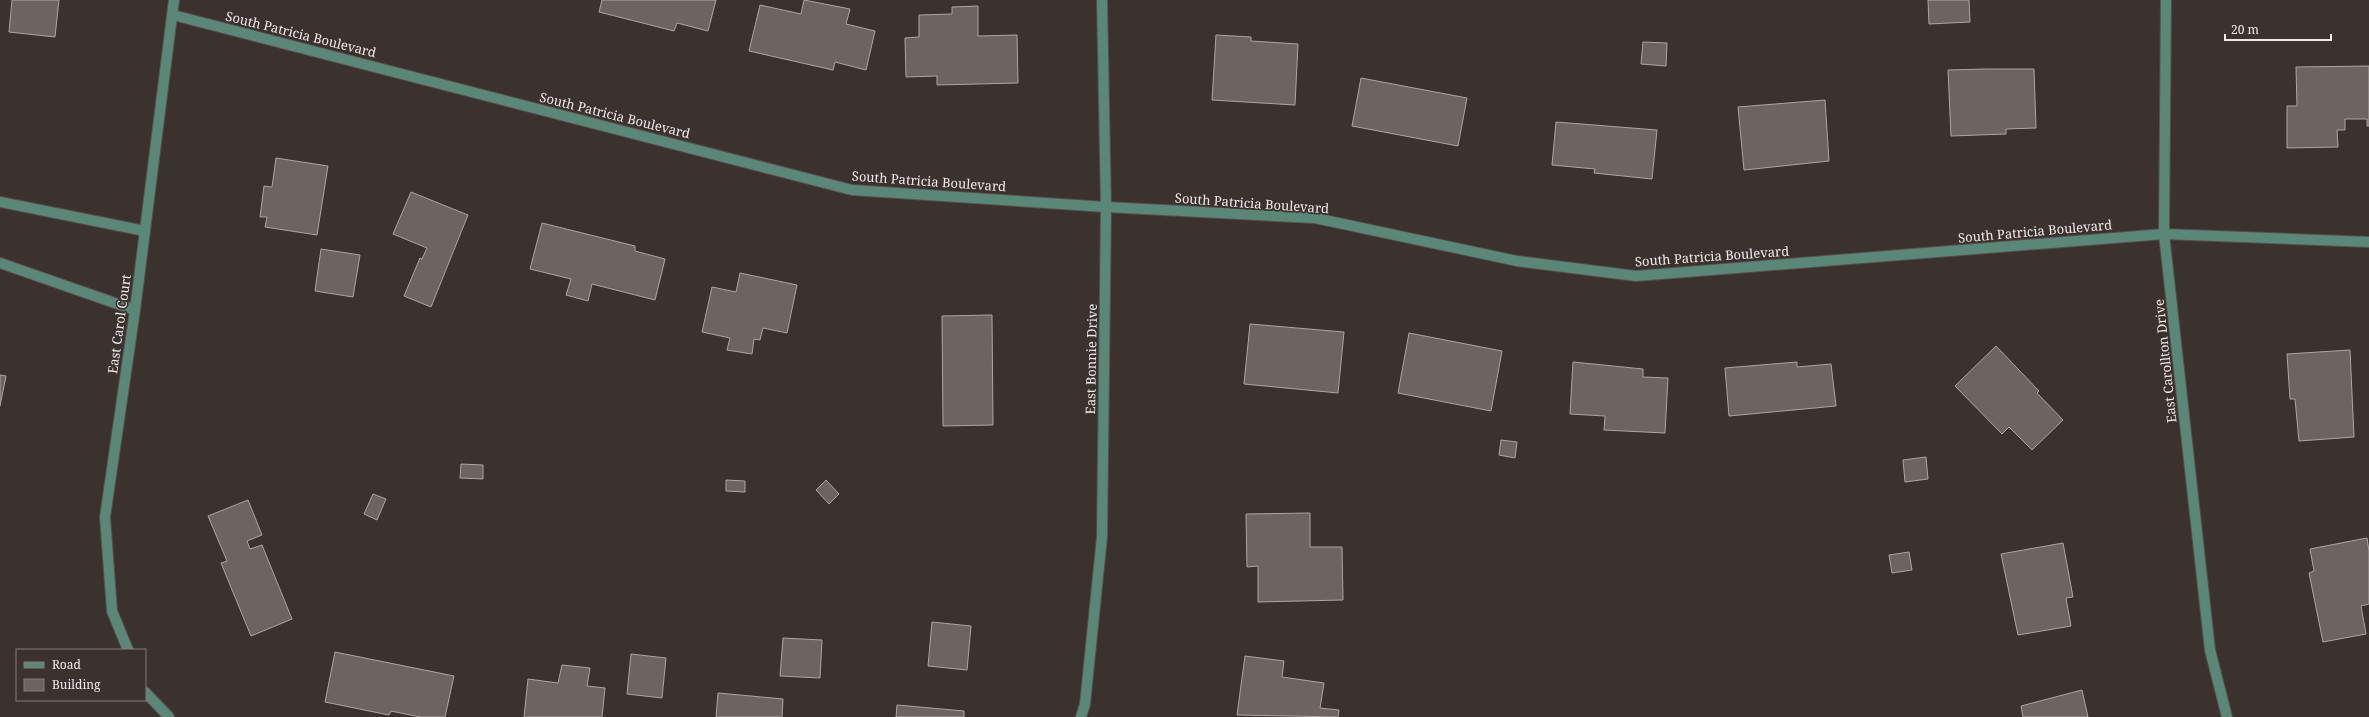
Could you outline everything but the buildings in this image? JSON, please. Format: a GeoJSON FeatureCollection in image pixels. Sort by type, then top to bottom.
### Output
{"type":"FeatureCollection","features":[{"type":"Feature","properties":{"kind":"street","name":"East Carol Court"},"geometry":{"type":"LineString","coordinates":[[128,649],[112,611],[105,517],[135,310],[174,0]]}},
{"type":"Feature","properties":{"kind":"street","name":"East Bonnie Drive"},"geometry":{"type":"LineString","coordinates":[[1082,717],[1085,704],[1102,537],[1106,207],[1102,0]]}},
{"type":"Feature","properties":{"kind":"street","name":"East Carollton Drive"},"geometry":{"type":"LineString","coordinates":[[2166,0],[2164,234],[2210,650],[2227,717]]}},
{"type":"Feature","properties":{"kind":"street","name":"South Patricia Boulevard"},"geometry":{"type":"LineString","coordinates":[[173,15],[852,190],[1106,207],[1315,218],[1517,261],[1636,276],[2164,234],[2369,242]]}},
{"type":"Feature","properties":{"kind":"street"},"geometry":{"type":"LineString","coordinates":[[0,202],[145,231]]}},
{"type":"Feature","properties":{"kind":"street"},"geometry":{"type":"LineString","coordinates":[[0,262],[135,310]]}},
{"type":"Feature","properties":{"kind":"street"},"geometry":{"type":"LineString","coordinates":[[146,693],[169,717]]}}]}
